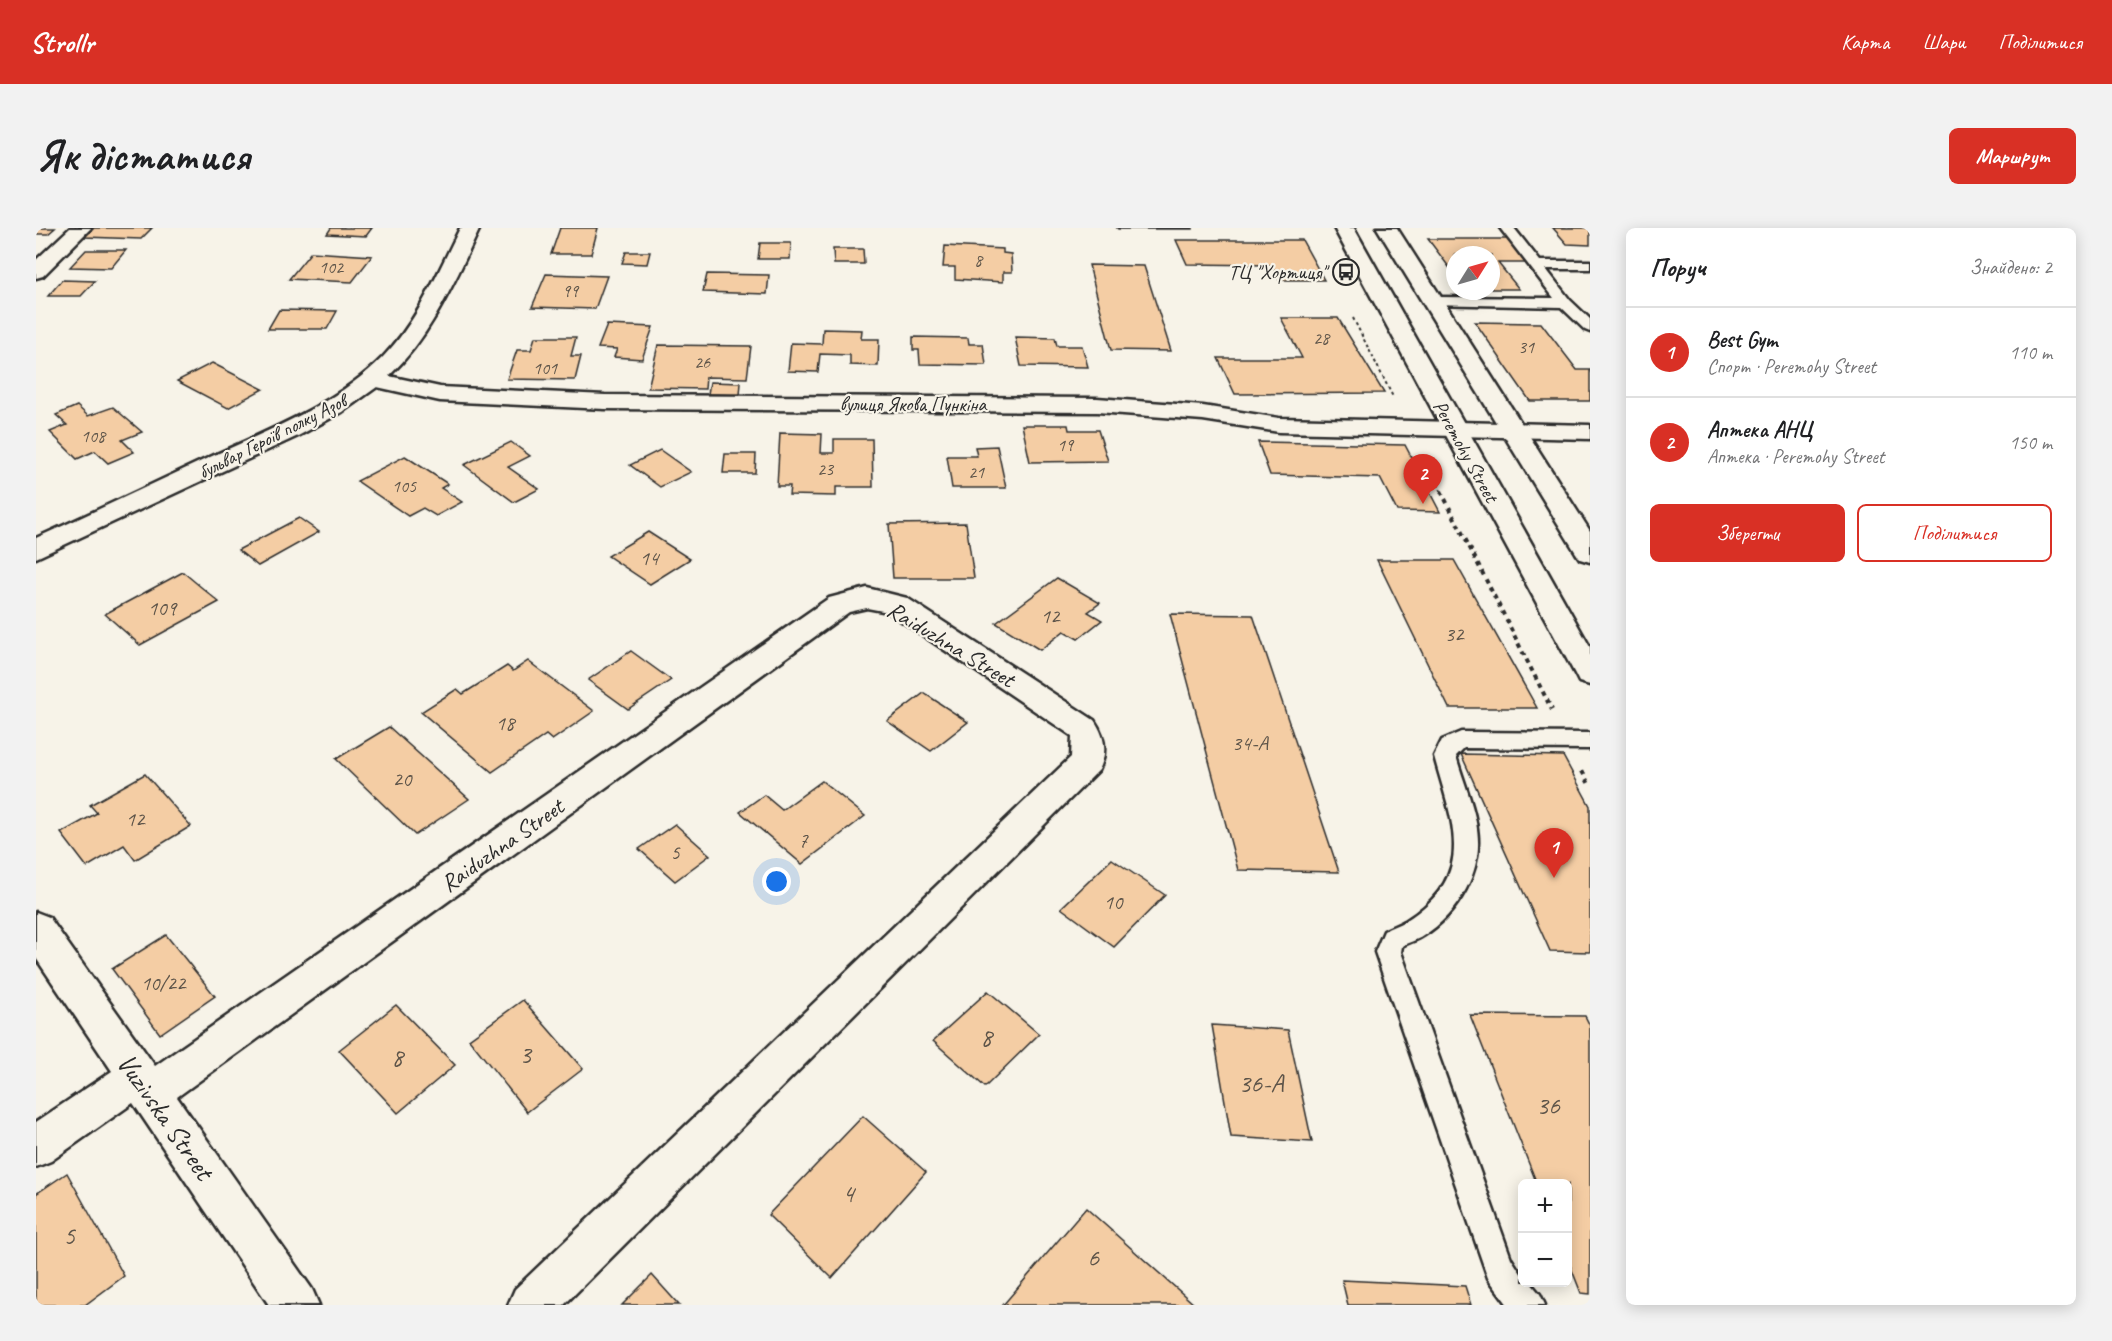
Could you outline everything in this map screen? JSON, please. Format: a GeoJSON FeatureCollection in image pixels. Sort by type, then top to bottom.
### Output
{"type":"FeatureCollection","features":[{"type":"Feature","properties":{"kind":"street"},"geometry":{"type":"LineString","coordinates":[[36,272],[81,228]]}},
{"type":"Feature","properties":{"kind":"street","name":"бульвар Героїв полку Азов"},"geometry":{"type":"LineString","coordinates":[[36,549],[284,435],[338,405],[373,379],[408,341],[430,307],[470,228]]}},
{"type":"Feature","properties":{"kind":"street","name":"Peremohy Street"},"geometry":{"type":"LineString","coordinates":[[1344,228],[1590,674]]}},
{"type":"Feature","properties":{"kind":"street","name":"Peremohy Street"},"geometry":{"type":"LineString","coordinates":[[1387,228],[1590,554]]}},
{"type":"Feature","properties":{"kind":"street","name":"вулиця Якова Пункіна"},"geometry":{"type":"LineString","coordinates":[[373,379],[410,389],[452,395],[605,402],[1097,405],[1203,413],[1279,425],[1512,430]]}},
{"type":"Feature","properties":{"kind":"street"},"geometry":{"type":"LineString","coordinates":[[1512,430],[1590,432]]}},
{"type":"Feature","properties":{"kind":"street","name":"Raiduzhna Street"},"geometry":{"type":"LineString","coordinates":[[36,1148],[145,1084],[838,605],[867,598],[897,605],[1083,728],[1088,736],[1086,761],[531,1305]]}},
{"type":"Feature","properties":{"kind":"street","name":"Vuzivska Street"},"geometry":{"type":"LineString","coordinates":[[36,928],[296,1305]]}},
{"type":"Feature","properties":{"kind":"lane"},"geometry":{"type":"LineString","coordinates":[[1507,228],[1538,265],[1565,303],[1590,327]]}},
{"type":"Feature","properties":{"kind":"lane"},"geometry":{"type":"LineString","coordinates":[[1538,265],[1590,265]]}},
{"type":"Feature","properties":{"kind":"lane"},"geometry":{"type":"LineString","coordinates":[[1433,301],[1565,303]]}},
{"type":"Feature","properties":{"kind":"lane"},"geometry":{"type":"LineString","coordinates":[[1529,1305],[1498,1267],[1388,952],[1389,943],[1394,936],[1411,930],[1443,904],[1456,884],[1466,859],[1467,836],[1463,815],[1445,756],[1450,746],[1461,740],[1578,741]]}},
{"type":"Feature","properties":{"kind":"path"},"geometry":{"type":"LineString","coordinates":[[1391,392],[1578,741],[1590,786]]}},
{"type":"Feature","properties":{"kind":"building"},"geometry":{"type":"Polygon","coordinates":[[[36,228],[55,228],[48,234],[36,234],[36,228]]]}},
{"type":"Feature","properties":{"kind":"building"},"geometry":{"type":"Polygon","coordinates":[[[94,228],[152,228],[141,239],[85,237],[94,228]]]}},
{"type":"Feature","properties":{"kind":"building"},"geometry":{"type":"Polygon","coordinates":[[[331,228],[372,228],[366,236],[327,234],[331,228]]]}},
{"type":"Feature","properties":{"kind":"building"},"geometry":{"type":"Polygon","coordinates":[[[560,228],[598,228],[591,254],[551,254],[560,228]]]}},
{"type":"Feature","properties":{"kind":"building"},"geometry":{"type":"Polygon","coordinates":[[[1193,228],[1193,229],[1118,229],[1193,228]]]}},
{"type":"Feature","properties":{"kind":"building"},"geometry":{"type":"Polygon","coordinates":[[[1553,228],[1590,228],[1590,245],[1567,244],[1553,228]]]}},
{"type":"Feature","properties":{"kind":"building"},"geometry":{"type":"Polygon","coordinates":[[[1428,239],[1507,239],[1528,263],[1500,263],[1500,246],[1446,246],[1446,263],[1428,239]]]}},
{"type":"Feature","properties":{"kind":"building"},"geometry":{"type":"Polygon","coordinates":[[[1176,240],[1302,240],[1324,280],[1279,280],[1271,265],[1187,264],[1176,240]]]}},
{"type":"Feature","properties":{"kind":"building"},"geometry":{"type":"Polygon","coordinates":[[[760,243],[791,243],[790,259],[758,259],[760,243]]]}},
{"type":"Feature","properties":{"kind":"building"},"geometry":{"type":"Polygon","coordinates":[[[945,246],[1003,249],[1003,253],[1011,254],[1012,272],[1003,272],[1003,282],[955,279],[955,267],[943,267],[945,246]]]}},
{"type":"Feature","properties":{"kind":"building"},"geometry":{"type":"Polygon","coordinates":[[[833,249],[863,249],[864,264],[834,264],[833,249]]]}},
{"type":"Feature","properties":{"kind":"building"},"geometry":{"type":"Polygon","coordinates":[[[86,250],[126,250],[111,268],[70,267],[86,250]]]}},
{"type":"Feature","properties":{"kind":"building"},"geometry":{"type":"Polygon","coordinates":[[[311,252],[372,256],[352,282],[289,279],[311,252]]]}},
{"type":"Feature","properties":{"kind":"building"},"geometry":{"type":"Polygon","coordinates":[[[626,252],[650,252],[647,264],[622,263],[626,252]]]}},
{"type":"Feature","properties":{"kind":"building"},"geometry":{"type":"Polygon","coordinates":[[[1089,265],[1144,266],[1171,351],[1111,350],[1089,265]]]}},
{"type":"Feature","properties":{"kind":"building"},"geometry":{"type":"Polygon","coordinates":[[[1500,265],[1519,289],[1500,289],[1500,265]]]}},
{"type":"Feature","properties":{"kind":"building"},"geometry":{"type":"Polygon","coordinates":[[[546,274],[607,276],[595,309],[532,307],[546,274]]]}},
{"type":"Feature","properties":{"kind":"building"},"geometry":{"type":"Polygon","coordinates":[[[707,274],[769,275],[767,294],[703,292],[707,274]]]}},
{"type":"Feature","properties":{"kind":"building"},"geometry":{"type":"Polygon","coordinates":[[[62,280],[95,281],[81,296],[48,296],[62,280]]]}},
{"type":"Feature","properties":{"kind":"building"},"geometry":{"type":"Polygon","coordinates":[[[279,310],[337,311],[327,329],[268,329],[279,310]]]}},
{"type":"Feature","properties":{"kind":"building"},"geometry":{"type":"Polygon","coordinates":[[[1281,318],[1338,318],[1384,393],[1235,394],[1218,358],[1302,358],[1281,318]]]}},
{"type":"Feature","properties":{"kind":"building"},"geometry":{"type":"Polygon","coordinates":[[[1475,322],[1541,323],[1577,370],[1590,370],[1590,401],[1530,401],[1475,322]]]}},
{"type":"Feature","properties":{"kind":"building"},"geometry":{"type":"Polygon","coordinates":[[[607,325],[653,327],[642,359],[614,357],[617,349],[598,348],[607,325]]]}},
{"type":"Feature","properties":{"kind":"building"},"geometry":{"type":"Polygon","coordinates":[[[823,329],[862,330],[861,339],[879,339],[878,366],[850,365],[850,355],[820,354],[818,372],[788,371],[791,343],[822,344],[823,329]]]}},
{"type":"Feature","properties":{"kind":"building"},"geometry":{"type":"Polygon","coordinates":[[[535,337],[576,337],[571,356],[581,356],[575,380],[507,379],[517,350],[531,350],[535,337]]]}},
{"type":"Feature","properties":{"kind":"building"},"geometry":{"type":"Polygon","coordinates":[[[913,337],[968,338],[969,344],[983,344],[986,365],[920,364],[919,350],[913,350],[913,337]]]}},
{"type":"Feature","properties":{"kind":"building"},"geometry":{"type":"Polygon","coordinates":[[[1015,337],[1055,338],[1057,346],[1082,346],[1088,367],[1021,366],[1015,337]]]}},
{"type":"Feature","properties":{"kind":"building"},"geometry":{"type":"Polygon","coordinates":[[[658,345],[751,346],[747,378],[706,377],[705,389],[648,388],[658,345]]]}},
{"type":"Feature","properties":{"kind":"building"},"geometry":{"type":"Polygon","coordinates":[[[212,363],[263,389],[228,408],[177,381],[212,363]]]}},
{"type":"Feature","properties":{"kind":"building"},"geometry":{"type":"Polygon","coordinates":[[[710,382],[741,383],[740,395],[708,394],[710,382]]]}},
{"type":"Feature","properties":{"kind":"building"},"geometry":{"type":"Polygon","coordinates":[[[77,406],[88,416],[113,407],[142,432],[122,440],[134,452],[108,463],[95,451],[77,459],[50,432],[67,425],[56,415],[77,406]]]}},
{"type":"Feature","properties":{"kind":"building"},"geometry":{"type":"Polygon","coordinates":[[[1022,425],[1068,425],[1069,430],[1098,430],[1108,461],[1030,462],[1022,425]]]}},
{"type":"Feature","properties":{"kind":"building"},"geometry":{"type":"Polygon","coordinates":[[[780,433],[822,434],[821,453],[834,453],[834,439],[872,439],[873,487],[836,487],[836,496],[789,495],[790,486],[777,486],[780,433]]]}},
{"type":"Feature","properties":{"kind":"building"},"geometry":{"type":"Polygon","coordinates":[[[511,442],[530,456],[508,467],[539,489],[514,502],[464,465],[511,442]]]}},
{"type":"Feature","properties":{"kind":"building"},"geometry":{"type":"Polygon","coordinates":[[[1258,442],[1405,445],[1440,512],[1397,511],[1380,478],[1270,475],[1258,442]]]}},
{"type":"Feature","properties":{"kind":"building"},"geometry":{"type":"Polygon","coordinates":[[[997,446],[1006,488],[952,488],[947,456],[977,456],[975,447],[997,446]]]}},
{"type":"Feature","properties":{"kind":"building"},"geometry":{"type":"Polygon","coordinates":[[[660,450],[691,472],[660,487],[630,465],[660,450]]]}},
{"type":"Feature","properties":{"kind":"building"},"geometry":{"type":"Polygon","coordinates":[[[725,454],[756,454],[755,473],[723,473],[725,454]]]}},
{"type":"Feature","properties":{"kind":"building"},"geometry":{"type":"Polygon","coordinates":[[[405,456],[448,484],[441,488],[462,502],[436,516],[423,508],[408,516],[357,481],[405,456]]]}},
{"type":"Feature","properties":{"kind":"building"},"geometry":{"type":"Polygon","coordinates":[[[299,518],[319,532],[258,566],[238,550],[299,518]]]}},
{"type":"Feature","properties":{"kind":"building"},"geometry":{"type":"Polygon","coordinates":[[[966,523],[974,578],[893,578],[889,524],[966,523]]]}},
{"type":"Feature","properties":{"kind":"building"},"geometry":{"type":"Polygon","coordinates":[[[648,532],[690,559],[650,584],[608,556],[648,532]]]}},
{"type":"Feature","properties":{"kind":"building"},"geometry":{"type":"Polygon","coordinates":[[[1377,560],[1454,560],[1537,708],[1449,708],[1377,560]]]}},
{"type":"Feature","properties":{"kind":"building"},"geometry":{"type":"Polygon","coordinates":[[[183,572],[219,602],[140,645],[105,614],[183,572]]]}},
{"type":"Feature","properties":{"kind":"building"},"geometry":{"type":"Polygon","coordinates":[[[1057,578],[1100,603],[1088,612],[1102,620],[1078,639],[1064,631],[1040,650],[996,623],[1057,578]]]}},
{"type":"Feature","properties":{"kind":"building"},"geometry":{"type":"Polygon","coordinates":[[[1170,614],[1253,615],[1339,872],[1238,870],[1170,614]]]}},
{"type":"Feature","properties":{"kind":"building"},"geometry":{"type":"Polygon","coordinates":[[[631,651],[671,680],[628,709],[588,680],[631,651]]]}},
{"type":"Feature","properties":{"kind":"building"},"geometry":{"type":"Polygon","coordinates":[[[528,661],[594,711],[552,740],[546,735],[492,772],[421,712],[457,689],[463,694],[507,666],[513,671],[528,661]]]}},
{"type":"Feature","properties":{"kind":"building"},"geometry":{"type":"Polygon","coordinates":[[[924,693],[968,722],[931,751],[887,721],[924,693]]]}},
{"type":"Feature","properties":{"kind":"building"},"geometry":{"type":"Polygon","coordinates":[[[389,727],[469,799],[415,835],[336,759],[389,727]]]}},
{"type":"Feature","properties":{"kind":"building"},"geometry":{"type":"Polygon","coordinates":[[[1461,754],[1563,756],[1590,806],[1590,952],[1550,951],[1461,754]]]}},
{"type":"Feature","properties":{"kind":"building"},"geometry":{"type":"Polygon","coordinates":[[[145,774],[191,826],[135,860],[124,845],[87,867],[61,833],[97,813],[90,805],[145,774]]]}},
{"type":"Feature","properties":{"kind":"building"},"geometry":{"type":"Polygon","coordinates":[[[822,781],[865,816],[802,864],[740,812],[764,795],[782,810],[822,781]]]}},
{"type":"Feature","properties":{"kind":"building"},"geometry":{"type":"Polygon","coordinates":[[[675,824],[710,855],[675,881],[639,849],[675,824]]]}},
{"type":"Feature","properties":{"kind":"building"},"geometry":{"type":"Polygon","coordinates":[[[1112,859],[1165,895],[1114,947],[1061,908],[1112,859]]]}},
{"type":"Feature","properties":{"kind":"building"},"geometry":{"type":"Polygon","coordinates":[[[166,935],[215,996],[160,1034],[112,969],[166,935]]]}},
{"type":"Feature","properties":{"kind":"building"},"geometry":{"type":"Polygon","coordinates":[[[988,991],[1039,1034],[985,1087],[933,1041],[988,991]]]}},
{"type":"Feature","properties":{"kind":"building"},"geometry":{"type":"Polygon","coordinates":[[[523,1000],[583,1069],[527,1112],[469,1039],[523,1000]]]}},
{"type":"Feature","properties":{"kind":"building"},"geometry":{"type":"Polygon","coordinates":[[[396,1005],[455,1065],[398,1113],[339,1050],[396,1005]]]}},
{"type":"Feature","properties":{"kind":"building"},"geometry":{"type":"Polygon","coordinates":[[[1470,1015],[1585,1016],[1590,1026],[1590,1294],[1581,1293],[1572,1270],[1572,1179],[1535,1179],[1470,1015]]]}},
{"type":"Feature","properties":{"kind":"building"},"geometry":{"type":"Polygon","coordinates":[[[1212,1025],[1288,1030],[1312,1142],[1231,1137],[1212,1025]]]}},
{"type":"Feature","properties":{"kind":"building"},"geometry":{"type":"Polygon","coordinates":[[[863,1116],[926,1172],[832,1278],[768,1215],[863,1116]]]}},
{"type":"Feature","properties":{"kind":"building"},"geometry":{"type":"Polygon","coordinates":[[[67,1173],[124,1276],[85,1305],[36,1305],[36,1194],[67,1173]]]}},
{"type":"Feature","properties":{"kind":"building"},"geometry":{"type":"Polygon","coordinates":[[[1086,1208],[1195,1305],[1003,1305],[1086,1208]]]}},
{"type":"Feature","properties":{"kind":"building"},"geometry":{"type":"Polygon","coordinates":[[[652,1275],[679,1305],[622,1305],[652,1275]]]}},
{"type":"Feature","properties":{"kind":"building"},"geometry":{"type":"Polygon","coordinates":[[[1342,1280],[1465,1286],[1471,1305],[1348,1305],[1342,1280]]]}},
{"type":"Feature","properties":{"kind":"place","name":"ТЦ \"Хортиця\""},"geometry":{"type":"Point","coordinates":[1346,272]}},
{"type":"Feature","properties":{"kind":"place","name":"Аптека АНЦ"},"geometry":{"type":"Point","coordinates":[1423,504]}},
{"type":"Feature","properties":{"kind":"place","name":"Best Gym"},"geometry":{"type":"Point","coordinates":[1554,878]}}]}
